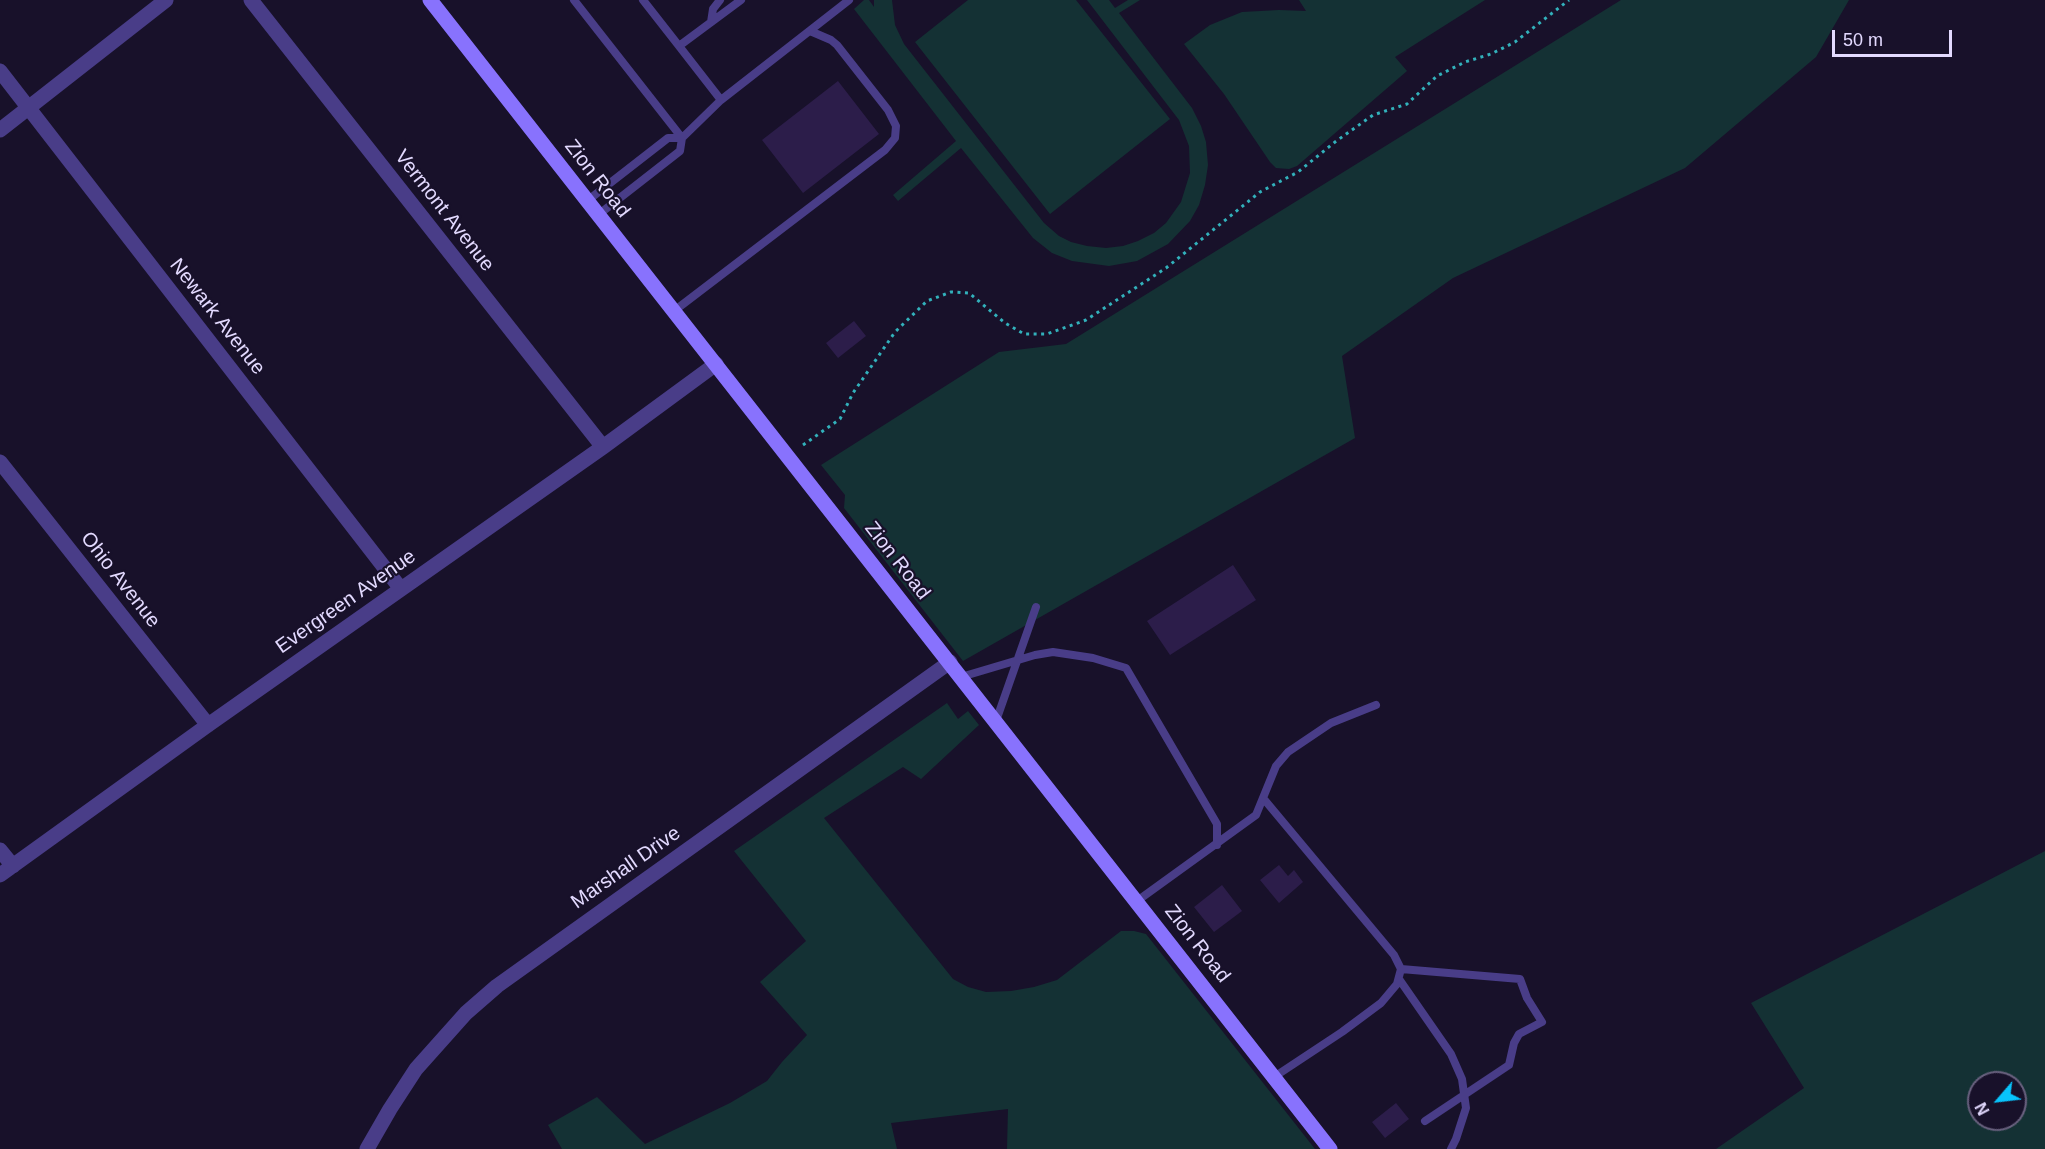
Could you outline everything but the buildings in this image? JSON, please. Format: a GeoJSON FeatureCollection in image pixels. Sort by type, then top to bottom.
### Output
{"type":"FeatureCollection","features":[{"type":"Feature","properties":{"kind":"street"},"geometry":{"type":"LineString","coordinates":[[0,130],[166,0]]}},
{"type":"Feature","properties":{"kind":"street","name":"Vermont Avenue"},"geometry":{"type":"LineString","coordinates":[[252,0],[603,447]]}},
{"type":"Feature","properties":{"kind":"street","name":"Zion Road"},"geometry":{"type":"LineString","coordinates":[[430,0],[1330,1149]]}},
{"type":"Feature","properties":{"kind":"street","name":"Newark Avenue"},"geometry":{"type":"LineString","coordinates":[[0,71],[401,589]]}},
{"type":"Feature","properties":{"kind":"street","name":"Evergreen Avenue"},"geometry":{"type":"LineString","coordinates":[[6,870],[603,447],[716,364]]}},
{"type":"Feature","properties":{"kind":"street","name":"Ohio Avenue"},"geometry":{"type":"LineString","coordinates":[[0,462],[208,725]]}},
{"type":"Feature","properties":{"kind":"street","name":"Marshall Drive"},"geometry":{"type":"LineString","coordinates":[[368,1149],[416,1069],[451,1029],[497,986],[950,662]]}},
{"type":"Feature","properties":{"kind":"street"},"geometry":{"type":"LineString","coordinates":[[0,850],[6,870]]}},
{"type":"Feature","properties":{"kind":"lane"},"geometry":{"type":"LineString","coordinates":[[574,0],[682,138]]}},
{"type":"Feature","properties":{"kind":"lane"},"geometry":{"type":"LineString","coordinates":[[643,0],[721,100]]}},
{"type":"Feature","properties":{"kind":"lane"},"geometry":{"type":"LineString","coordinates":[[711,22],[713,9],[720,0]]}},
{"type":"Feature","properties":{"kind":"lane"},"geometry":{"type":"LineString","coordinates":[[679,46],[741,0]]}},
{"type":"Feature","properties":{"kind":"lane"},"geometry":{"type":"LineString","coordinates":[[598,214],[680,151],[682,138],[721,100],[849,0]]}},
{"type":"Feature","properties":{"kind":"lane"},"geometry":{"type":"LineString","coordinates":[[674,311],[885,150],[895,138],[896,129],[893,118],[844,54],[831,40],[810,30]]}},
{"type":"Feature","properties":{"kind":"lane"},"geometry":{"type":"LineString","coordinates":[[588,201],[668,138],[682,138]]}},
{"type":"Feature","properties":{"kind":"lane"},"geometry":{"type":"LineString","coordinates":[[996,721],[1036,607]]}},
{"type":"Feature","properties":{"kind":"lane"},"geometry":{"type":"LineString","coordinates":[[962,677],[1053,652],[1093,658],[1126,668],[1217,824],[1217,845]]}},
{"type":"Feature","properties":{"kind":"lane"},"geometry":{"type":"LineString","coordinates":[[1137,901],[1256,815],[1276,766],[1288,752],[1331,723],[1376,705]]}},
{"type":"Feature","properties":{"kind":"lane"},"geometry":{"type":"LineString","coordinates":[[1263,798],[1394,955],[1401,969],[1399,979],[1387,996],[1370,1011],[1274,1077]]}},
{"type":"Feature","properties":{"kind":"lane"},"geometry":{"type":"LineString","coordinates":[[1401,969],[1520,979],[1527,998],[1542,1022],[1520,1034],[1514,1044],[1509,1065],[1425,1121]]}},
{"type":"Feature","properties":{"kind":"lane"},"geometry":{"type":"LineString","coordinates":[[1399,979],[1451,1054],[1462,1079],[1466,1108],[1451,1149]]}},
{"type":"Feature","properties":{"kind":"path"},"geometry":{"type":"LineString","coordinates":[[803,445],[840,419],[853,393],[895,332],[927,301],[951,292],[969,293],[1005,323],[1024,334],[1047,334],[1086,320],[1167,268],[1260,192],[1298,172],[1373,115],[1407,104],[1437,76],[1515,42],[1569,0]]}},
{"type":"Feature","properties":{"kind":"green space"},"geometry":{"type":"Polygon","coordinates":[[[864,0],[869,0],[874,7],[874,0],[892,0],[895,25],[904,44],[1044,223],[1059,236],[1071,242],[1106,248],[1138,241],[1154,233],[1166,223],[1181,202],[1190,173],[1189,146],[1179,120],[1087,0],[1109,0],[1115,8],[1128,0],[1140,0],[1119,13],[1192,108],[1206,142],[1208,165],[1205,185],[1199,205],[1190,221],[1168,244],[1137,261],[1109,266],[1072,261],[1052,253],[1033,238],[961,148],[898,201],[893,195],[956,141],[854,9],[864,0]]]}},
{"type":"Feature","properties":{"kind":"green space"},"geometry":{"type":"Polygon","coordinates":[[[968,0],[1076,0],[1170,119],[1050,214],[915,42],[968,0]]]}},
{"type":"Feature","properties":{"kind":"green space"},"geometry":{"type":"Polygon","coordinates":[[[1299,0],[1485,0],[1395,57],[1407,71],[1297,166],[1289,169],[1276,168],[1224,94],[1184,44],[1210,25],[1242,12],[1306,11],[1299,0]]]}},
{"type":"Feature","properties":{"kind":"green space"},"geometry":{"type":"Polygon","coordinates":[[[1621,0],[1849,0],[1816,57],[1685,168],[1453,278],[1342,356],[1355,438],[963,661],[844,508],[845,495],[821,465],[999,352],[1066,344],[1621,0]]]}},
{"type":"Feature","properties":{"kind":"green space"},"geometry":{"type":"Polygon","coordinates":[[[947,703],[958,719],[968,711],[979,725],[921,779],[903,767],[824,818],[953,979],[968,987],[986,992],[1034,987],[1057,980],[1121,931],[1146,934],[1315,1149],[1007,1149],[1008,1109],[891,1123],[897,1149],[562,1149],[548,1125],[597,1097],[645,1144],[730,1103],[767,1081],[807,1035],[760,982],[806,941],[734,851],[947,703]]]}},
{"type":"Feature","properties":{"kind":"green space"},"geometry":{"type":"Polygon","coordinates":[[[2045,851],[2045,1149],[1716,1149],[1804,1088],[1751,1003],[2045,851]]]}}]}
